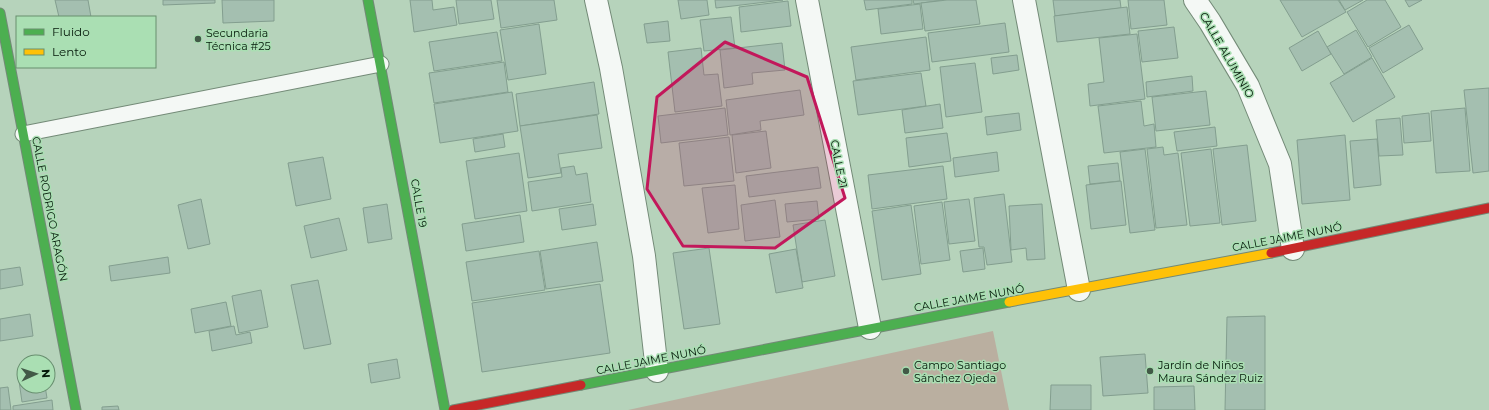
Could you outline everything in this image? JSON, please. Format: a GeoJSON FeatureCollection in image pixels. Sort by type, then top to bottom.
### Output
{"type":"FeatureCollection","features":[{"type":"Feature","properties":{"kind":"street","name":"CALLE 19"},"geometry":{"type":"LineString","coordinates":[[368,0],[445,410]]}},
{"type":"Feature","properties":{"kind":"street"},"geometry":{"type":"LineString","coordinates":[[596,0],[611,68],[644,256],[657,371]]}},
{"type":"Feature","properties":{"kind":"street","name":"CALLE 21"},"geometry":{"type":"LineString","coordinates":[[807,0],[870,328]]}},
{"type":"Feature","properties":{"kind":"street"},"geometry":{"type":"LineString","coordinates":[[1024,0],[1079,290]]}},
{"type":"Feature","properties":{"kind":"street","name":"CALLE ALUMINIO"},"geometry":{"type":"LineString","coordinates":[[1196,0],[1248,86],[1280,164],[1293,249]]}},
{"type":"Feature","properties":{"kind":"street","name":"CALLE RODRIGO ARAGÓN"},"geometry":{"type":"LineString","coordinates":[[0,13],[76,410]]}},
{"type":"Feature","properties":{"kind":"street","name":"CALLE JAIME NUNÓ"},"geometry":{"type":"LineString","coordinates":[[453,410],[870,328],[1293,249],[1489,208]]}},
{"type":"Feature","properties":{"kind":"lane"},"geometry":{"type":"LineString","coordinates":[[23,134],[381,64]]}},
{"type":"Feature","properties":{"kind":"highlighted area"},"geometry":{"type":"Polygon","coordinates":[[[725,42],[807,77],[845,198],[775,248],[683,246],[647,189],[657,97],[725,42]]]}},
{"type":"Feature","properties":{"kind":"shaded area","name":"Campo Santiago Sánchez Ojeda"},"geometry":{"type":"Polygon","coordinates":[[[993,331],[1009,410],[628,410],[993,331]]]}},
{"type":"Feature","properties":{"kind":"building"},"geometry":{"type":"Polygon","coordinates":[[[55,0],[88,0],[91,16],[59,16],[55,0]]]}},
{"type":"Feature","properties":{"kind":"building"},"geometry":{"type":"Polygon","coordinates":[[[163,0],[215,0],[215,3],[163,5],[163,0]]]}},
{"type":"Feature","properties":{"kind":"building"},"geometry":{"type":"Polygon","coordinates":[[[222,0],[274,0],[274,21],[223,23],[222,0]]]}},
{"type":"Feature","properties":{"kind":"building"},"geometry":{"type":"Polygon","coordinates":[[[410,0],[432,0],[433,10],[454,7],[457,25],[414,32],[410,0]]]}},
{"type":"Feature","properties":{"kind":"building"},"geometry":{"type":"Polygon","coordinates":[[[456,0],[491,0],[494,19],[459,24],[456,0]]]}},
{"type":"Feature","properties":{"kind":"building"},"geometry":{"type":"Polygon","coordinates":[[[497,0],[554,0],[557,20],[501,28],[497,0]]]}},
{"type":"Feature","properties":{"kind":"building"},"geometry":{"type":"Polygon","coordinates":[[[678,0],[707,0],[709,15],[681,19],[678,0]]]}},
{"type":"Feature","properties":{"kind":"building"},"geometry":{"type":"Polygon","coordinates":[[[715,0],[783,0],[716,8],[715,0]]]}},
{"type":"Feature","properties":{"kind":"building"},"geometry":{"type":"Polygon","coordinates":[[[864,0],[912,0],[912,4],[866,10],[864,0]]]}},
{"type":"Feature","properties":{"kind":"building"},"geometry":{"type":"Polygon","coordinates":[[[913,0],[944,0],[914,4],[913,0]]]}},
{"type":"Feature","properties":{"kind":"building"},"geometry":{"type":"Polygon","coordinates":[[[947,0],[976,0],[980,24],[925,31],[921,3],[947,0]]]}},
{"type":"Feature","properties":{"kind":"building"},"geometry":{"type":"Polygon","coordinates":[[[1053,0],[1120,0],[1121,8],[1055,16],[1053,0]]]}},
{"type":"Feature","properties":{"kind":"building"},"geometry":{"type":"Polygon","coordinates":[[[1128,0],[1164,0],[1167,25],[1131,29],[1128,0]]]}},
{"type":"Feature","properties":{"kind":"building"},"geometry":{"type":"Polygon","coordinates":[[[1280,0],[1338,0],[1346,12],[1302,37],[1280,0]]]}},
{"type":"Feature","properties":{"kind":"building"},"geometry":{"type":"Polygon","coordinates":[[[1339,0],[1363,0],[1345,10],[1339,0]]]}},
{"type":"Feature","properties":{"kind":"building"},"geometry":{"type":"Polygon","coordinates":[[[1367,0],[1385,0],[1401,27],[1368,47],[1347,12],[1367,0]]]}},
{"type":"Feature","properties":{"kind":"building"},"geometry":{"type":"Polygon","coordinates":[[[1405,0],[1422,0],[1409,7],[1405,0]]]}},
{"type":"Feature","properties":{"kind":"building"},"geometry":{"type":"Polygon","coordinates":[[[788,1],[791,26],[741,32],[739,7],[788,1]]]}},
{"type":"Feature","properties":{"kind":"building"},"geometry":{"type":"Polygon","coordinates":[[[920,4],[923,29],[881,34],[878,9],[920,4]]]}},
{"type":"Feature","properties":{"kind":"building"},"geometry":{"type":"Polygon","coordinates":[[[1127,7],[1130,34],[1057,42],[1054,16],[1127,7]]]}},
{"type":"Feature","properties":{"kind":"building"},"geometry":{"type":"Polygon","coordinates":[[[731,17],[735,48],[704,51],[700,20],[731,17]]]}},
{"type":"Feature","properties":{"kind":"building"},"geometry":{"type":"Polygon","coordinates":[[[668,21],[670,41],[647,43],[644,24],[668,21]]]}},
{"type":"Feature","properties":{"kind":"building"},"geometry":{"type":"Polygon","coordinates":[[[1005,23],[1009,52],[932,62],[928,33],[1005,23]]]}},
{"type":"Feature","properties":{"kind":"building"},"geometry":{"type":"Polygon","coordinates":[[[539,24],[546,74],[508,80],[500,30],[539,24]]]}},
{"type":"Feature","properties":{"kind":"building"},"geometry":{"type":"Polygon","coordinates":[[[1409,25],[1423,49],[1383,73],[1369,48],[1409,25]]]}},
{"type":"Feature","properties":{"kind":"building"},"geometry":{"type":"Polygon","coordinates":[[[1174,27],[1178,58],[1142,62],[1138,31],[1174,27]]]}},
{"type":"Feature","properties":{"kind":"building"},"geometry":{"type":"Polygon","coordinates":[[[1356,30],[1372,57],[1344,74],[1327,47],[1356,30]]]}},
{"type":"Feature","properties":{"kind":"building"},"geometry":{"type":"Polygon","coordinates":[[[1318,31],[1331,54],[1302,71],[1289,48],[1318,31]]]}},
{"type":"Feature","properties":{"kind":"building"},"geometry":{"type":"Polygon","coordinates":[[[497,32],[502,61],[434,71],[429,42],[497,32]]]}},
{"type":"Feature","properties":{"kind":"building"},"geometry":{"type":"Polygon","coordinates":[[[1137,34],[1145,99],[1090,106],[1088,84],[1104,82],[1099,38],[1137,34]]]}},
{"type":"Feature","properties":{"kind":"building"},"geometry":{"type":"Polygon","coordinates":[[[926,37],[930,70],[856,80],[851,47],[926,37]]]}},
{"type":"Feature","properties":{"kind":"building"},"geometry":{"type":"Polygon","coordinates":[[[782,43],[785,70],[752,73],[753,84],[724,88],[720,50],[782,43]]]}},
{"type":"Feature","properties":{"kind":"building"},"geometry":{"type":"Polygon","coordinates":[[[701,48],[704,75],[718,74],[722,106],[675,112],[668,52],[701,48]]]}},
{"type":"Feature","properties":{"kind":"building"},"geometry":{"type":"Polygon","coordinates":[[[1017,55],[1019,70],[993,74],[991,58],[1017,55]]]}},
{"type":"Feature","properties":{"kind":"building"},"geometry":{"type":"Polygon","coordinates":[[[1372,58],[1395,97],[1353,122],[1330,83],[1372,58]]]}},
{"type":"Feature","properties":{"kind":"building"},"geometry":{"type":"Polygon","coordinates":[[[504,62],[508,92],[434,103],[429,73],[504,62]]]}},
{"type":"Feature","properties":{"kind":"building"},"geometry":{"type":"Polygon","coordinates":[[[975,63],[982,112],[946,117],[940,67],[975,63]]]}},
{"type":"Feature","properties":{"kind":"building"},"geometry":{"type":"Polygon","coordinates":[[[921,73],[926,106],[858,115],[853,81],[921,73]]]}},
{"type":"Feature","properties":{"kind":"building"},"geometry":{"type":"Polygon","coordinates":[[[1192,76],[1193,91],[1147,97],[1146,82],[1192,76]]]}},
{"type":"Feature","properties":{"kind":"building"},"geometry":{"type":"Polygon","coordinates":[[[594,82],[599,114],[520,126],[516,94],[594,82]]]}},
{"type":"Feature","properties":{"kind":"building"},"geometry":{"type":"Polygon","coordinates":[[[1489,88],[1489,171],[1473,173],[1464,90],[1489,88]]]}},
{"type":"Feature","properties":{"kind":"building"},"geometry":{"type":"Polygon","coordinates":[[[800,90],[804,115],[760,121],[761,130],[730,135],[726,100],[800,90]]]}},
{"type":"Feature","properties":{"kind":"building"},"geometry":{"type":"Polygon","coordinates":[[[1206,91],[1210,125],[1156,131],[1152,97],[1206,91]]]}},
{"type":"Feature","properties":{"kind":"building"},"geometry":{"type":"Polygon","coordinates":[[[512,92],[518,131],[440,143],[434,104],[512,92]]]}},
{"type":"Feature","properties":{"kind":"building"},"geometry":{"type":"Polygon","coordinates":[[[1141,101],[1144,126],[1154,124],[1156,147],[1104,153],[1098,106],[1141,101]]]}},
{"type":"Feature","properties":{"kind":"building"},"geometry":{"type":"Polygon","coordinates":[[[940,104],[943,128],[905,133],[902,110],[940,104]]]}},
{"type":"Feature","properties":{"kind":"building"},"geometry":{"type":"Polygon","coordinates":[[[725,108],[728,135],[661,143],[658,116],[725,108]]]}},
{"type":"Feature","properties":{"kind":"building"},"geometry":{"type":"Polygon","coordinates":[[[1465,108],[1470,171],[1436,173],[1431,111],[1465,108]]]}},
{"type":"Feature","properties":{"kind":"building"},"geometry":{"type":"Polygon","coordinates":[[[1019,113],[1021,130],[987,135],[985,117],[1019,113]]]}},
{"type":"Feature","properties":{"kind":"building"},"geometry":{"type":"Polygon","coordinates":[[[1429,113],[1431,141],[1404,143],[1402,116],[1429,113]]]}},
{"type":"Feature","properties":{"kind":"building"},"geometry":{"type":"Polygon","coordinates":[[[597,115],[602,148],[558,154],[561,173],[528,178],[520,126],[597,115]]]}},
{"type":"Feature","properties":{"kind":"building"},"geometry":{"type":"Polygon","coordinates":[[[1400,118],[1403,155],[1379,156],[1376,120],[1400,118]]]}},
{"type":"Feature","properties":{"kind":"building"},"geometry":{"type":"Polygon","coordinates":[[[1215,127],[1217,146],[1177,151],[1174,132],[1215,127]]]}},
{"type":"Feature","properties":{"kind":"building"},"geometry":{"type":"Polygon","coordinates":[[[766,131],[771,168],[736,173],[732,135],[766,131]]]}},
{"type":"Feature","properties":{"kind":"building"},"geometry":{"type":"Polygon","coordinates":[[[947,133],[951,161],[909,167],[906,138],[947,133]]]}},
{"type":"Feature","properties":{"kind":"building"},"geometry":{"type":"Polygon","coordinates":[[[503,134],[505,147],[475,152],[473,139],[503,134]]]}},
{"type":"Feature","properties":{"kind":"building"},"geometry":{"type":"Polygon","coordinates":[[[1345,135],[1350,200],[1302,204],[1297,140],[1345,135]]]}},
{"type":"Feature","properties":{"kind":"building"},"geometry":{"type":"Polygon","coordinates":[[[729,137],[734,181],[684,186],[679,143],[729,137]]]}},
{"type":"Feature","properties":{"kind":"building"},"geometry":{"type":"Polygon","coordinates":[[[1377,139],[1381,185],[1354,188],[1350,141],[1377,139]]]}},
{"type":"Feature","properties":{"kind":"building"},"geometry":{"type":"Polygon","coordinates":[[[1247,145],[1256,221],[1222,225],[1213,149],[1247,145]]]}},
{"type":"Feature","properties":{"kind":"building"},"geometry":{"type":"Polygon","coordinates":[[[1163,147],[1164,155],[1178,153],[1187,225],[1156,228],[1147,149],[1163,147]]]}},
{"type":"Feature","properties":{"kind":"building"},"geometry":{"type":"Polygon","coordinates":[[[1145,149],[1155,230],[1130,233],[1120,152],[1145,149]]]}},
{"type":"Feature","properties":{"kind":"building"},"geometry":{"type":"Polygon","coordinates":[[[1211,149],[1220,223],[1190,226],[1181,153],[1211,149]]]}},
{"type":"Feature","properties":{"kind":"building"},"geometry":{"type":"Polygon","coordinates":[[[997,152],[999,171],[955,177],[953,158],[997,152]]]}},
{"type":"Feature","properties":{"kind":"building"},"geometry":{"type":"Polygon","coordinates":[[[519,153],[527,211],[475,219],[466,161],[519,153]]]}},
{"type":"Feature","properties":{"kind":"building"},"geometry":{"type":"Polygon","coordinates":[[[323,157],[331,199],[296,206],[288,163],[323,157]]]}},
{"type":"Feature","properties":{"kind":"building"},"geometry":{"type":"Polygon","coordinates":[[[1118,163],[1120,181],[1090,184],[1088,166],[1118,163]]]}},
{"type":"Feature","properties":{"kind":"building"},"geometry":{"type":"Polygon","coordinates":[[[574,166],[576,175],[587,173],[591,202],[532,211],[528,182],[562,177],[561,168],[574,166]]]}},
{"type":"Feature","properties":{"kind":"building"},"geometry":{"type":"Polygon","coordinates":[[[943,166],[947,199],[872,209],[868,175],[943,166]]]}},
{"type":"Feature","properties":{"kind":"building"},"geometry":{"type":"Polygon","coordinates":[[[818,167],[821,188],[749,197],[746,176],[818,167]]]}},
{"type":"Feature","properties":{"kind":"building"},"geometry":{"type":"Polygon","coordinates":[[[1121,181],[1126,225],[1091,229],[1086,185],[1121,181]]]}},
{"type":"Feature","properties":{"kind":"building"},"geometry":{"type":"Polygon","coordinates":[[[735,185],[739,229],[708,233],[702,188],[735,185]]]}},
{"type":"Feature","properties":{"kind":"building"},"geometry":{"type":"Polygon","coordinates":[[[1004,194],[1012,262],[987,265],[984,247],[979,247],[974,198],[1004,194]]]}},
{"type":"Feature","properties":{"kind":"building"},"geometry":{"type":"Polygon","coordinates":[[[201,199],[210,244],[188,249],[178,205],[201,199]]]}},
{"type":"Feature","properties":{"kind":"building"},"geometry":{"type":"Polygon","coordinates":[[[969,199],[975,241],[949,244],[944,202],[969,199]]]}},
{"type":"Feature","properties":{"kind":"building"},"geometry":{"type":"Polygon","coordinates":[[[775,200],[780,237],[745,241],[741,205],[775,200]]]}},
{"type":"Feature","properties":{"kind":"building"},"geometry":{"type":"Polygon","coordinates":[[[817,201],[819,219],[787,222],[785,204],[817,201]]]}},
{"type":"Feature","properties":{"kind":"building"},"geometry":{"type":"Polygon","coordinates":[[[942,202],[950,260],[921,264],[914,206],[942,202]]]}},
{"type":"Feature","properties":{"kind":"building"},"geometry":{"type":"Polygon","coordinates":[[[387,204],[392,239],[368,243],[363,208],[387,204]]]}},
{"type":"Feature","properties":{"kind":"building"},"geometry":{"type":"Polygon","coordinates":[[[593,204],[596,225],[562,230],[559,209],[593,204]]]}},
{"type":"Feature","properties":{"kind":"building"},"geometry":{"type":"Polygon","coordinates":[[[1042,204],[1045,259],[1027,260],[1026,248],[1011,250],[1009,206],[1042,204]]]}},
{"type":"Feature","properties":{"kind":"building"},"geometry":{"type":"Polygon","coordinates":[[[911,205],[921,274],[882,280],[872,211],[911,205]]]}},
{"type":"Feature","properties":{"kind":"building"},"geometry":{"type":"Polygon","coordinates":[[[520,215],[524,242],[466,251],[462,224],[520,215]]]}},
{"type":"Feature","properties":{"kind":"building"},"geometry":{"type":"Polygon","coordinates":[[[339,218],[347,250],[311,258],[304,226],[339,218]]]}},
{"type":"Feature","properties":{"kind":"building"},"geometry":{"type":"Polygon","coordinates":[[[825,220],[835,276],[802,282],[793,225],[825,220]]]}},
{"type":"Feature","properties":{"kind":"building"},"geometry":{"type":"Polygon","coordinates":[[[597,242],[603,281],[546,289],[540,251],[597,242]]]}},
{"type":"Feature","properties":{"kind":"building"},"geometry":{"type":"Polygon","coordinates":[[[709,248],[720,324],[684,329],[673,253],[709,248]]]}},
{"type":"Feature","properties":{"kind":"building"},"geometry":{"type":"Polygon","coordinates":[[[983,248],[985,269],[963,272],[960,251],[983,248]]]}},
{"type":"Feature","properties":{"kind":"building"},"geometry":{"type":"Polygon","coordinates":[[[796,249],[803,288],[776,293],[769,254],[796,249]]]}},
{"type":"Feature","properties":{"kind":"building"},"geometry":{"type":"Polygon","coordinates":[[[539,251],[545,290],[472,301],[466,262],[539,251]]]}},
{"type":"Feature","properties":{"kind":"building"},"geometry":{"type":"Polygon","coordinates":[[[168,257],[170,273],[111,281],[109,266],[168,257]]]}},
{"type":"Feature","properties":{"kind":"building"},"geometry":{"type":"Polygon","coordinates":[[[20,267],[23,285],[0,289],[0,270],[20,267]]]}},
{"type":"Feature","properties":{"kind":"building"},"geometry":{"type":"Polygon","coordinates":[[[318,280],[331,344],[304,349],[291,285],[318,280]]]}},
{"type":"Feature","properties":{"kind":"building"},"geometry":{"type":"Polygon","coordinates":[[[600,284],[610,353],[482,372],[472,303],[600,284]]]}},
{"type":"Feature","properties":{"kind":"building"},"geometry":{"type":"Polygon","coordinates":[[[261,290],[268,327],[239,333],[232,296],[261,290]]]}},
{"type":"Feature","properties":{"kind":"building"},"geometry":{"type":"Polygon","coordinates":[[[226,302],[231,326],[195,333],[191,309],[226,302]]]}},
{"type":"Feature","properties":{"kind":"building"},"geometry":{"type":"Polygon","coordinates":[[[30,314],[33,336],[0,341],[0,319],[30,314]]]}},
{"type":"Feature","properties":{"kind":"building"},"geometry":{"type":"Polygon","coordinates":[[[1265,316],[1265,410],[1225,410],[1227,317],[1265,316]]]}},
{"type":"Feature","properties":{"kind":"building"},"geometry":{"type":"Polygon","coordinates":[[[234,326],[236,335],[250,332],[252,343],[212,351],[209,331],[234,326]]]}},
{"type":"Feature","properties":{"kind":"building"},"geometry":{"type":"Polygon","coordinates":[[[1145,354],[1148,393],[1103,396],[1100,357],[1145,354]]]}},
{"type":"Feature","properties":{"kind":"building"},"geometry":{"type":"Polygon","coordinates":[[[397,359],[400,378],[371,383],[368,364],[397,359]]]}},
{"type":"Feature","properties":{"kind":"building"},"geometry":{"type":"Polygon","coordinates":[[[1051,385],[1091,385],[1091,410],[1050,410],[1051,385]]]}},
{"type":"Feature","properties":{"kind":"building"},"geometry":{"type":"Polygon","coordinates":[[[1194,386],[1195,410],[1154,410],[1154,387],[1194,386]]]}},
{"type":"Feature","properties":{"kind":"building"},"geometry":{"type":"Polygon","coordinates":[[[8,387],[11,410],[0,410],[0,388],[8,387]]]}},
{"type":"Feature","properties":{"kind":"building"},"geometry":{"type":"Polygon","coordinates":[[[21,394],[46,394],[47,398],[22,402],[21,394]]]}},
{"type":"Feature","properties":{"kind":"building"},"geometry":{"type":"Polygon","coordinates":[[[52,400],[53,410],[13,410],[13,406],[52,400]]]}},
{"type":"Feature","properties":{"kind":"building"},"geometry":{"type":"Polygon","coordinates":[[[118,406],[119,410],[102,410],[102,407],[118,406]]]}},
{"type":"Feature","properties":{"kind":"traffic: fast"},"geometry":{"type":"LineString","coordinates":[[368,0],[445,410]]}},
{"type":"Feature","properties":{"kind":"traffic: fast"},"geometry":{"type":"LineString","coordinates":[[0,13],[76,410]]}},
{"type":"Feature","properties":{"kind":"traffic: fast"},"geometry":{"type":"LineString","coordinates":[[581,385],[1009,302]]}},
{"type":"Feature","properties":{"kind":"traffic: slow"},"geometry":{"type":"LineString","coordinates":[[1009,302],[1271,253]]}},
{"type":"Feature","properties":{"kind":"traffic: jam"},"geometry":{"type":"LineString","coordinates":[[1271,253],[1489,208]]}},
{"type":"Feature","properties":{"kind":"traffic: jam"},"geometry":{"type":"LineString","coordinates":[[453,410],[581,385]]}},
{"type":"Feature","properties":{"kind":"place","name":"Secundaria Técnica #25"},"geometry":{"type":"Point","coordinates":[198,39]}},
{"type":"Feature","properties":{"kind":"place","name":"Campo Santiago Sánchez Ojeda"},"geometry":{"type":"Point","coordinates":[906,371]}},
{"type":"Feature","properties":{"kind":"place","name":"Jardín de Niños Maura Sández Ruiz"},"geometry":{"type":"Point","coordinates":[1150,371]}}]}
